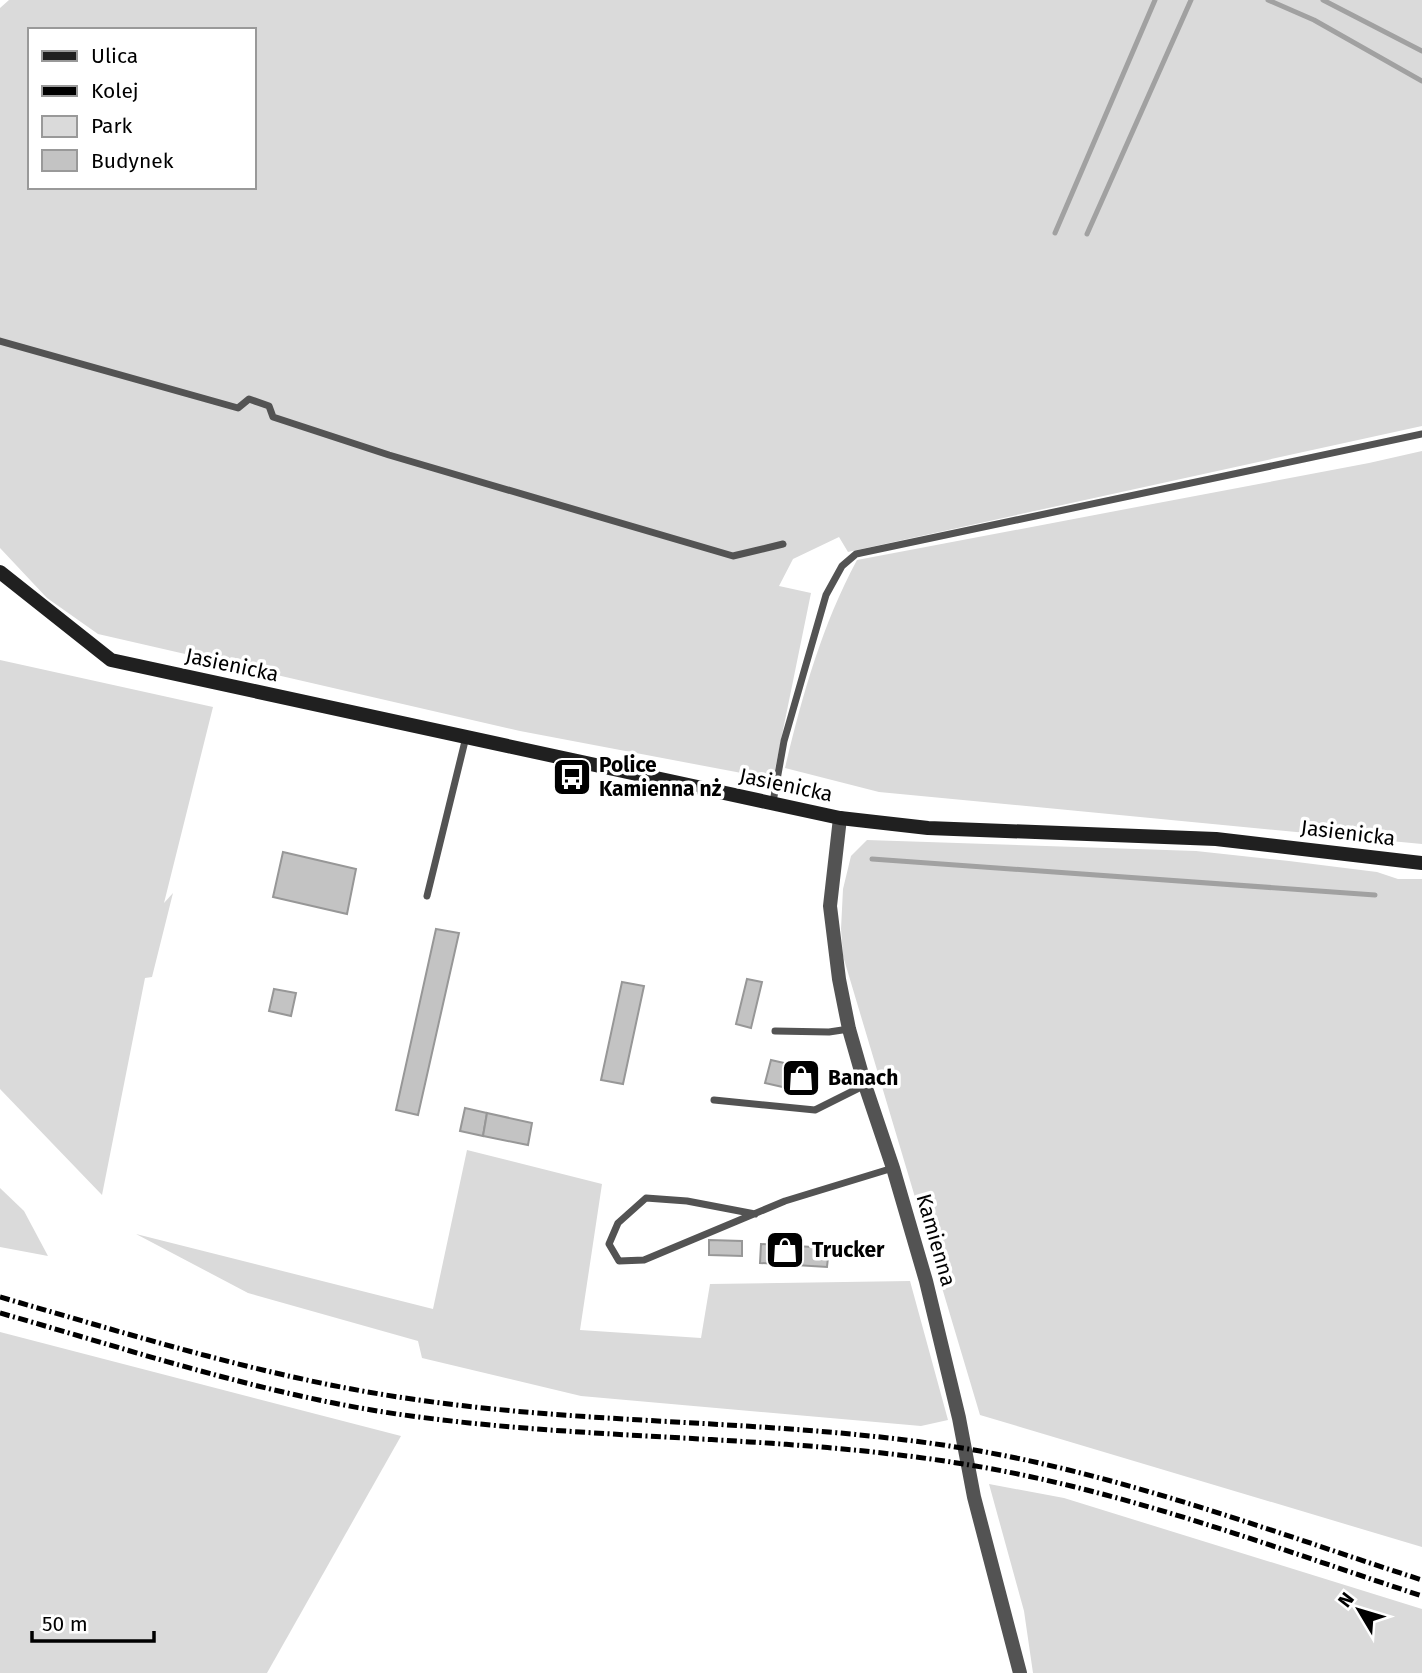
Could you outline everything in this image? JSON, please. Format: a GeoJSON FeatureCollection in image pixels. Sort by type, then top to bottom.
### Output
{"type":"FeatureCollection","features":[{"type":"Feature","properties":{"kind":"main road","name":"Jasienicka"},"geometry":{"type":"LineString","coordinates":[[0,572],[111,660],[840,818],[928,828],[1216,839],[1422,863]]}},
{"type":"Feature","properties":{"kind":"street","name":"Kamienna"},"geometry":{"type":"LineString","coordinates":[[840,818],[830,906],[833,946],[849,1029],[894,1168],[926,1281],[959,1418],[974,1497],[1020,1673]]}},
{"type":"Feature","properties":{"kind":"lane"},"geometry":{"type":"LineString","coordinates":[[0,341],[238,408],[249,399],[269,406],[273,417],[389,455],[733,556],[783,544]]}},
{"type":"Feature","properties":{"kind":"lane"},"geometry":{"type":"LineString","coordinates":[[773,802],[785,741],[827,595],[842,566],[856,554],[1422,434]]}},
{"type":"Feature","properties":{"kind":"lane"},"geometry":{"type":"LineString","coordinates":[[428,896],[466,736]]}},
{"type":"Feature","properties":{"kind":"lane"},"geometry":{"type":"LineString","coordinates":[[775,1031],[829,1032],[849,1029]]}},
{"type":"Feature","properties":{"kind":"lane"},"geometry":{"type":"LineString","coordinates":[[714,1100],[815,1110],[865,1085]]}},
{"type":"Feature","properties":{"kind":"lane"},"geometry":{"type":"LineString","coordinates":[[755,1214],[687,1201],[646,1198],[618,1223],[609,1244],[619,1261],[644,1260],[785,1202],[894,1168]]}},
{"type":"Feature","properties":{"kind":"green space"},"geometry":{"type":"Polygon","coordinates":[[[9,0],[1422,0],[1422,426],[848,552],[839,537],[793,559],[779,586],[811,593],[773,779],[520,731],[98,634],[47,598],[0,548],[0,8],[9,0]]]}},
{"type":"Feature","properties":{"kind":"green space"},"geometry":{"type":"Polygon","coordinates":[[[1422,451],[1422,844],[879,792],[785,768],[798,714],[823,635],[857,560],[1422,451]]]}},
{"type":"Feature","properties":{"kind":"green space"},"geometry":{"type":"Polygon","coordinates":[[[0,660],[213,707],[164,903],[173,893],[152,977],[145,978],[102,1195],[0,1089],[0,660]]]}},
{"type":"Feature","properties":{"kind":"green space"},"geometry":{"type":"Polygon","coordinates":[[[867,840],[1196,851],[1377,872],[1398,879],[1422,879],[1422,1547],[980,1415],[843,956],[843,889],[851,856],[867,840]]]}},
{"type":"Feature","properties":{"kind":"green space"},"geometry":{"type":"Polygon","coordinates":[[[467,1150],[602,1184],[580,1330],[701,1338],[710,1284],[910,1281],[948,1420],[921,1426],[581,1396],[422,1358],[418,1341],[248,1293],[136,1234],[433,1309],[467,1150]]]}},
{"type":"Feature","properties":{"kind":"green space"},"geometry":{"type":"Polygon","coordinates":[[[0,1188],[24,1211],[48,1256],[0,1247],[0,1188]]]}},
{"type":"Feature","properties":{"kind":"green space"},"geometry":{"type":"Polygon","coordinates":[[[0,1332],[401,1436],[267,1673],[0,1673],[0,1332]]]}},
{"type":"Feature","properties":{"kind":"green space"},"geometry":{"type":"Polygon","coordinates":[[[989,1484],[1064,1498],[1422,1609],[1422,1673],[1033,1673],[1024,1611],[989,1484]]]}},
{"type":"Feature","properties":{"kind":"building"},"geometry":{"type":"Polygon","coordinates":[[[283,852],[356,869],[347,914],[273,897],[283,852]]]}},
{"type":"Feature","properties":{"kind":"building"},"geometry":{"type":"Polygon","coordinates":[[[436,929],[459,933],[418,1115],[396,1110],[436,929]]]}},
{"type":"Feature","properties":{"kind":"building"},"geometry":{"type":"Polygon","coordinates":[[[747,979],[762,982],[751,1028],[736,1024],[747,979]]]}},
{"type":"Feature","properties":{"kind":"building"},"geometry":{"type":"Polygon","coordinates":[[[622,982],[644,986],[623,1084],[601,1080],[622,982]]]}},
{"type":"Feature","properties":{"kind":"building"},"geometry":{"type":"Polygon","coordinates":[[[274,989],[296,993],[291,1016],[269,1011],[274,989]]]}},
{"type":"Feature","properties":{"kind":"building"},"geometry":{"type":"Polygon","coordinates":[[[771,1060],[815,1070],[809,1093],[765,1083],[771,1060]]]}},
{"type":"Feature","properties":{"kind":"building"},"geometry":{"type":"Polygon","coordinates":[[[465,1108],[487,1113],[483,1136],[460,1131],[465,1108]]]}},
{"type":"Feature","properties":{"kind":"building"},"geometry":{"type":"Polygon","coordinates":[[[487,1113],[532,1123],[528,1145],[483,1136],[487,1113]]]}},
{"type":"Feature","properties":{"kind":"building"},"geometry":{"type":"Polygon","coordinates":[[[709,1240],[742,1241],[742,1256],[709,1255],[709,1240]]]}},
{"type":"Feature","properties":{"kind":"building"},"geometry":{"type":"Polygon","coordinates":[[[761,1244],[829,1248],[827,1267],[760,1263],[761,1244]]]}},
{"type":"Feature","properties":{"kind":"waterway"},"geometry":{"type":"LineString","coordinates":[[1055,233],[1155,0]]}},
{"type":"Feature","properties":{"kind":"waterway"},"geometry":{"type":"LineString","coordinates":[[1087,234],[1191,0]]}},
{"type":"Feature","properties":{"kind":"waterway"},"geometry":{"type":"LineString","coordinates":[[1268,0],[1314,20],[1422,81]]}},
{"type":"Feature","properties":{"kind":"waterway"},"geometry":{"type":"LineString","coordinates":[[1323,0],[1422,51]]}},
{"type":"Feature","properties":{"kind":"waterway"},"geometry":{"type":"LineString","coordinates":[[872,859],[1375,895]]}},
{"type":"Feature","properties":{"kind":"railway"},"geometry":{"type":"LineString","coordinates":[[0,1297],[256,1368],[412,1399],[554,1414],[767,1427],[909,1440],[1036,1462],[1148,1491],[1422,1580]]}},
{"type":"Feature","properties":{"kind":"railway"},"geometry":{"type":"LineString","coordinates":[[0,1313],[208,1373],[366,1409],[561,1431],[845,1449],[916,1457],[1043,1479],[1152,1508],[1422,1596]]}},
{"type":"Feature","properties":{"kind":"place","name":"Police Kamienna nż"},"geometry":{"type":"Point","coordinates":[572,777]}},
{"type":"Feature","properties":{"kind":"place","name":"Banach"},"geometry":{"type":"Point","coordinates":[801,1078]}},
{"type":"Feature","properties":{"kind":"place","name":"Trucker"},"geometry":{"type":"Point","coordinates":[785,1250]}}]}
